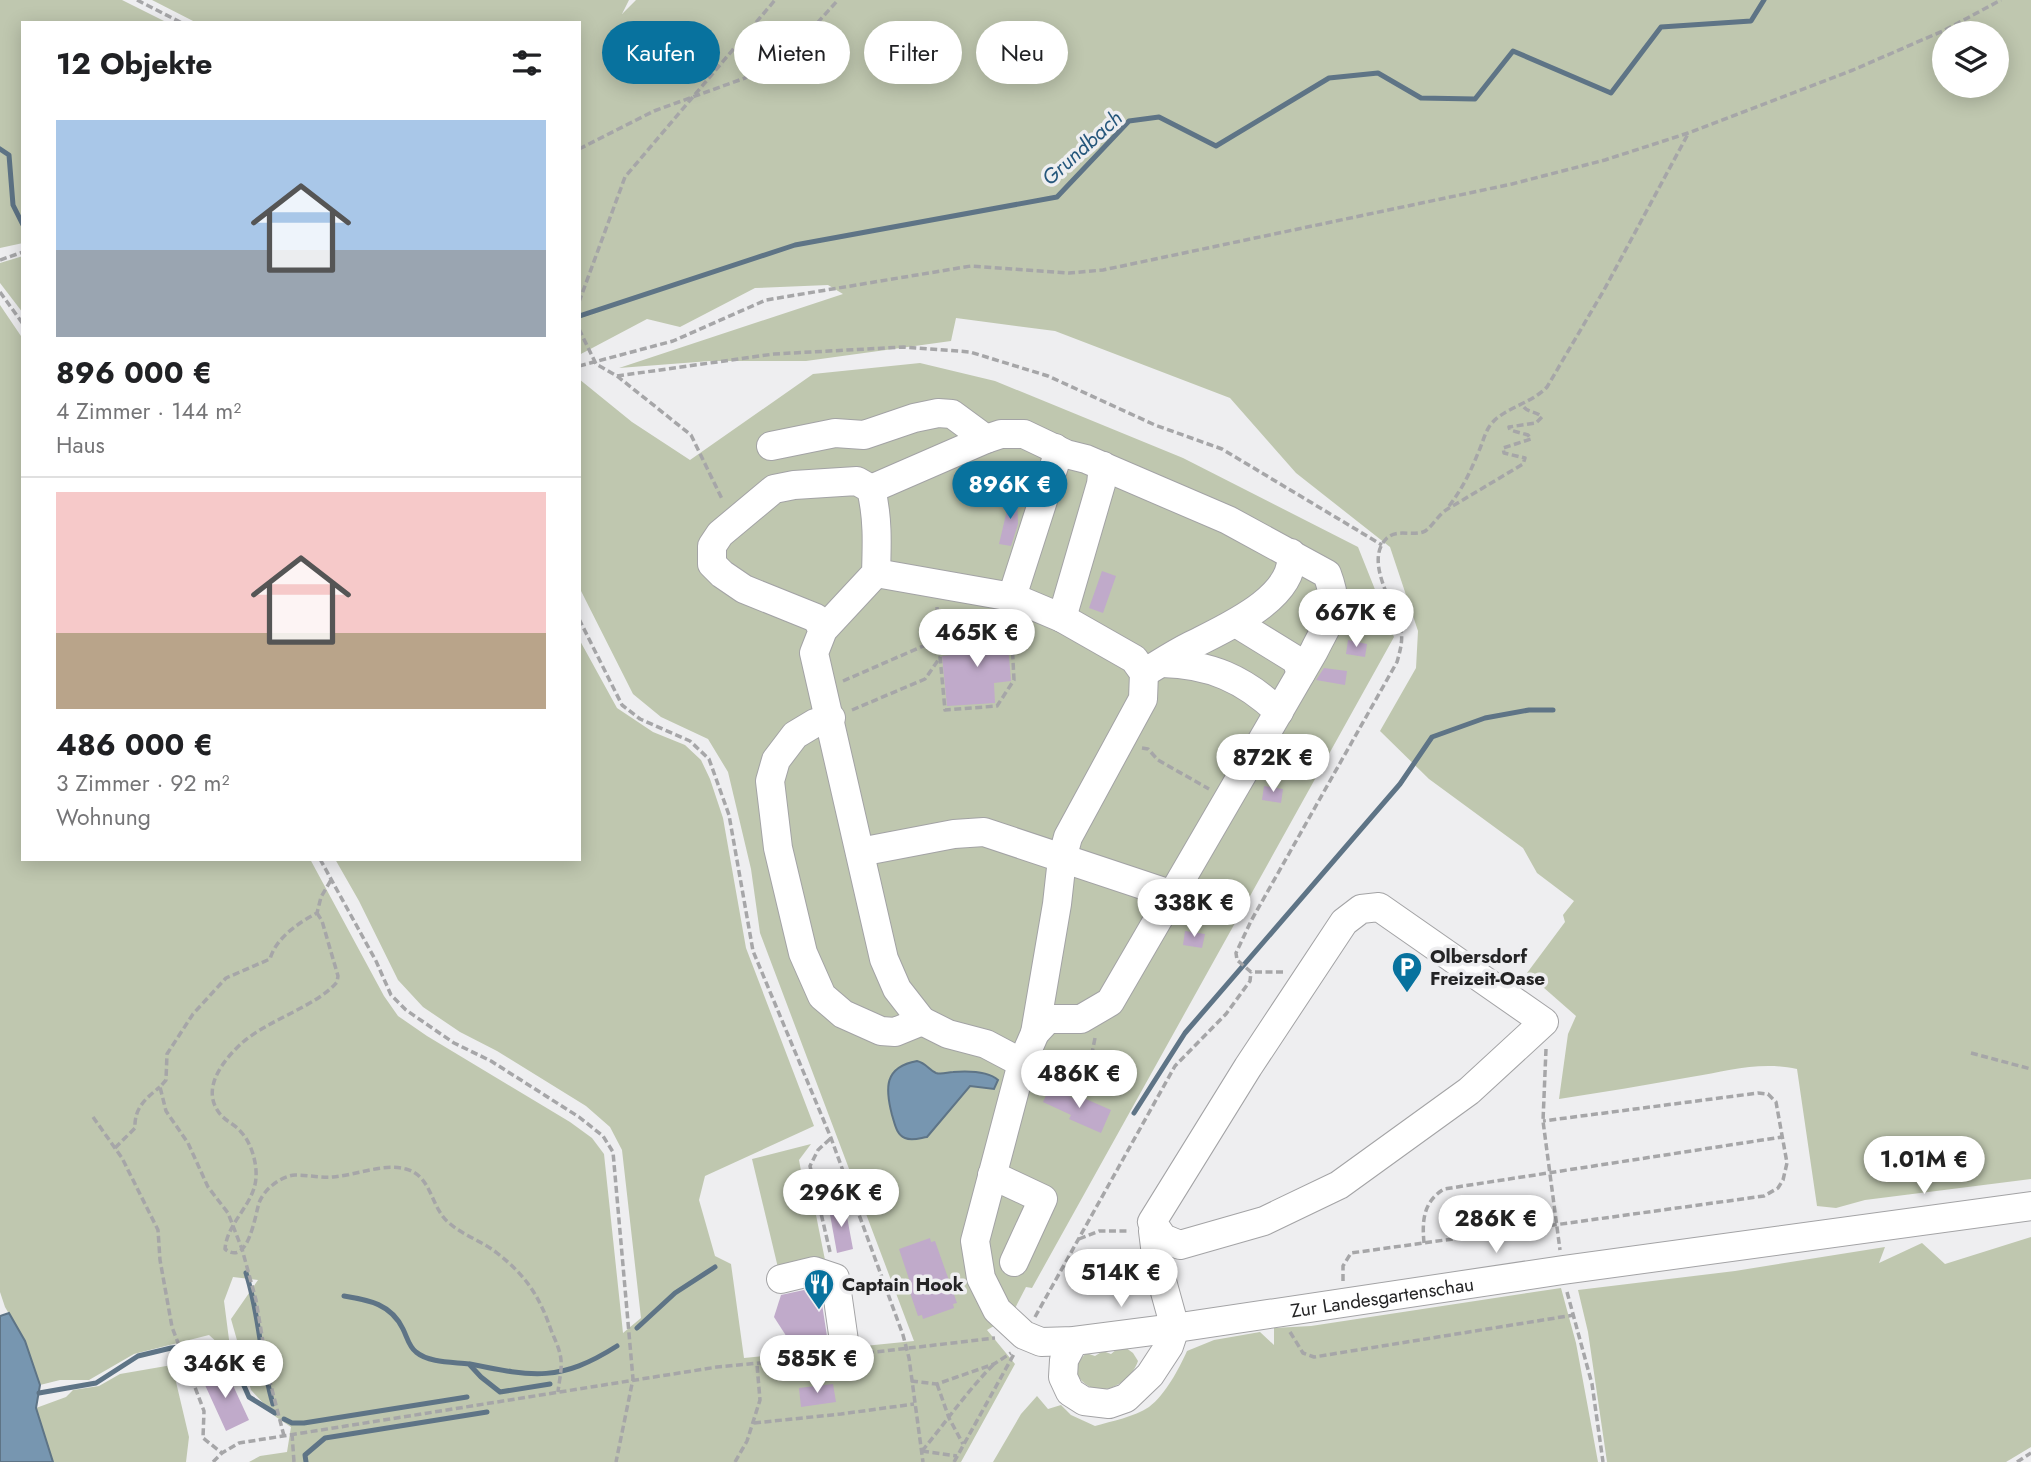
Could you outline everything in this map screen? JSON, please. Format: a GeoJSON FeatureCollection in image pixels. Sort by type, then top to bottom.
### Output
{"type":"FeatureCollection","features":[{"type":"Feature","properties":{"kind":"street"},"geometry":{"type":"LineString","coordinates":[[771,446],[835,433],[864,435],[938,413],[953,414],[986,439]]}},
{"type":"Feature","properties":{"kind":"street"},"geometry":{"type":"LineString","coordinates":[[823,630],[816,618],[744,589],[722,574],[712,564],[712,546],[720,534],[774,489],[794,485],[864,485],[1001,434],[1024,434],[1066,454],[1086,459],[1228,520],[1327,574],[1333,590],[1335,608],[1279,712],[1110,1002],[1082,1018],[1048,1019],[1035,1032]]}},
{"type":"Feature","properties":{"kind":"street"},"geometry":{"type":"LineString","coordinates":[[851,436],[864,485],[876,506],[876,573],[823,630],[814,653],[884,959],[897,989],[922,1021],[948,1034],[986,1044],[1021,1063]]}},
{"type":"Feature","properties":{"kind":"street"},"geometry":{"type":"LineString","coordinates":[[1012,597],[1056,460],[1055,448]]}},
{"type":"Feature","properties":{"kind":"street"},"geometry":{"type":"LineString","coordinates":[[1062,618],[1101,484],[1103,467]]}},
{"type":"Feature","properties":{"kind":"street"},"geometry":{"type":"LineString","coordinates":[[1020,1343],[997,1310],[981,1278],[975,1241],[1021,1063],[1035,1032],[1062,859],[1068,837],[1143,699],[1153,668],[1236,623],[1278,590],[1292,563],[1291,552]]}},
{"type":"Feature","properties":{"kind":"street"},"geometry":{"type":"LineString","coordinates":[[876,573],[1012,597],[1062,618],[1153,668],[1188,663],[1223,673],[1258,693],[1279,712]]}},
{"type":"Feature","properties":{"kind":"street"},"geometry":{"type":"LineString","coordinates":[[1236,623],[1296,660],[1301,673]]}},
{"type":"Feature","properties":{"kind":"street"},"geometry":{"type":"LineString","coordinates":[[831,718],[815,723],[795,735],[776,761],[770,781],[778,848],[803,953],[822,996],[873,1039],[922,1021]]}},
{"type":"Feature","properties":{"kind":"street"},"geometry":{"type":"LineString","coordinates":[[860,852],[954,834],[984,832],[1173,895]]}},
{"type":"Feature","properties":{"kind":"street"},"geometry":{"type":"LineString","coordinates":[[1379,906],[1544,1022],[1469,1091],[1339,1185],[1264,1221],[1180,1245],[1163,1238],[1152,1222],[1255,1056],[1344,922],[1361,909],[1379,906]]}},
{"type":"Feature","properties":{"kind":"street"},"geometry":{"type":"LineString","coordinates":[[992,1175],[1043,1199],[1014,1262]]}},
{"type":"Feature","properties":{"kind":"street","name":"Zur Landesgartenschau"},"geometry":{"type":"LineString","coordinates":[[1020,1343],[1074,1341],[1175,1328],[1563,1270],[2031,1206]]}},
{"type":"Feature","properties":{"kind":"street"},"geometry":{"type":"LineString","coordinates":[[1074,1341],[1063,1368],[1066,1386],[1084,1401],[1109,1404],[1126,1398],[1150,1375],[1169,1346],[1175,1328],[1157,1263],[1153,1231]]}},
{"type":"Feature","properties":{"kind":"street"},"geometry":{"type":"LineString","coordinates":[[1166,1294],[1171,1262],[1180,1245]]}},
{"type":"Feature","properties":{"kind":"street"},"geometry":{"type":"LineString","coordinates":[[781,1279],[814,1271],[835,1278],[846,1355]]}},
{"type":"Feature","properties":{"kind":"path"},"geometry":{"type":"LineString","coordinates":[[137,0],[178,21]]}},
{"type":"Feature","properties":{"kind":"path"},"geometry":{"type":"LineString","coordinates":[[581,297],[625,177],[775,0]]}},
{"type":"Feature","properties":{"kind":"path"},"geometry":{"type":"LineString","coordinates":[[581,148],[654,111],[745,78],[791,52],[838,0]]}},
{"type":"Feature","properties":{"kind":"path"},"geometry":{"type":"LineString","coordinates":[[581,366],[596,364],[673,341],[766,300],[971,265],[1069,273],[1103,270],[1512,184],[1605,160],[1689,133],[1853,70],[1945,30],[2001,0]]}},
{"type":"Feature","properties":{"kind":"path"},"geometry":{"type":"LineString","coordinates":[[1446,510],[1461,491],[1490,425],[1511,408],[1523,406],[1539,396],[1547,387],[1604,290],[1689,133]]}},
{"type":"Feature","properties":{"kind":"path"},"geometry":{"type":"LineString","coordinates":[[0,260],[21,253]]}},
{"type":"Feature","properties":{"kind":"path"},"geometry":{"type":"LineString","coordinates":[[0,292],[21,321]]}},
{"type":"Feature","properties":{"kind":"path"},"geometry":{"type":"LineString","coordinates":[[581,333],[596,364],[617,376],[691,435],[712,482],[735,521]]}},
{"type":"Feature","properties":{"kind":"path"},"geometry":{"type":"LineString","coordinates":[[617,376],[775,354],[904,347],[970,352],[1048,376],[1155,425],[1222,449],[1382,545]]}},
{"type":"Feature","properties":{"kind":"path"},"geometry":{"type":"LineString","coordinates":[[1304,982],[1280,971],[1251,972],[1237,960],[1236,953],[1251,921],[1397,662],[1402,642],[1401,629],[1379,572],[1377,556],[1388,537],[1398,533],[1423,533],[1430,528],[1435,518],[1446,510],[1523,464],[1525,458],[1504,453],[1503,448],[1531,439],[1528,435],[1510,430],[1509,426],[1536,423],[1542,417],[1523,406]]}},
{"type":"Feature","properties":{"kind":"path"},"geometry":{"type":"LineString","coordinates":[[933,583],[938,621],[952,642]]}},
{"type":"Feature","properties":{"kind":"path"},"geometry":{"type":"LineString","coordinates":[[940,657],[945,710],[997,705],[1014,680],[1012,597]]}},
{"type":"Feature","properties":{"kind":"path"},"geometry":{"type":"LineString","coordinates":[[581,623],[622,705],[640,719],[690,741],[709,760],[729,815],[753,951],[831,1138],[907,1348],[923,1462]]}},
{"type":"Feature","properties":{"kind":"path"},"geometry":{"type":"LineString","coordinates":[[831,718],[925,679],[958,631],[1012,630]]}},
{"type":"Feature","properties":{"kind":"path"},"geometry":{"type":"LineString","coordinates":[[824,689],[930,643],[947,650]]}},
{"type":"Feature","properties":{"kind":"path"},"geometry":{"type":"LineString","coordinates":[[1120,742],[1148,749],[1158,760],[1194,782],[1229,798]]}},
{"type":"Feature","properties":{"kind":"path"},"geometry":{"type":"LineString","coordinates":[[321,861],[376,961],[391,995],[406,1010],[454,1043],[491,1061],[579,1117],[603,1136],[613,1152],[633,1379],[616,1462]]}},
{"type":"Feature","properties":{"kind":"path"},"geometry":{"type":"LineString","coordinates":[[332,879],[321,897],[317,913],[322,921],[338,976],[337,982],[320,997],[284,1015],[244,1041],[217,1073],[211,1090],[220,1114],[242,1132],[256,1166],[253,1192],[225,1242],[225,1249],[235,1253],[242,1249],[252,1229],[259,1202],[272,1185],[293,1175],[328,1177],[383,1169],[405,1169],[417,1174],[424,1181],[432,1202],[449,1223],[495,1251],[532,1286],[559,1348],[561,1367],[558,1392]]}},
{"type":"Feature","properties":{"kind":"path"},"geometry":{"type":"LineString","coordinates":[[115,1148],[135,1128],[142,1102],[166,1080],[167,1054],[193,1014],[226,978],[270,959],[274,947],[302,921],[317,913]]}},
{"type":"Feature","properties":{"kind":"path"},"geometry":{"type":"LineString","coordinates":[[954,1462],[1175,1066],[1226,1014],[1250,981],[1251,972]]}},
{"type":"Feature","properties":{"kind":"path"},"geometry":{"type":"LineString","coordinates":[[1093,1076],[1091,1058],[1096,1033],[1095,1011]]}},
{"type":"Feature","properties":{"kind":"path"},"geometry":{"type":"LineString","coordinates":[[1544,1022],[1547,1059],[1543,1121],[1563,1270],[1592,1384],[1603,1462]]}},
{"type":"Feature","properties":{"kind":"path"},"geometry":{"type":"LineString","coordinates":[[1972,1053],[2031,1069]]}},
{"type":"Feature","properties":{"kind":"path"},"geometry":{"type":"LineString","coordinates":[[160,1087],[166,1111],[188,1143],[208,1186],[228,1213],[242,1249],[256,1300],[268,1378],[284,1436]]}},
{"type":"Feature","properties":{"kind":"path"},"geometry":{"type":"LineString","coordinates":[[1343,1284],[1343,1266],[1351,1253],[1765,1196],[1778,1188],[1787,1163],[1776,1102],[1768,1094],[1758,1093],[1543,1121]]}},
{"type":"Feature","properties":{"kind":"path"},"geometry":{"type":"LineString","coordinates":[[93,1117],[115,1148],[158,1230],[160,1260],[172,1327],[180,1354],[204,1410],[203,1438],[222,1453]]}},
{"type":"Feature","properties":{"kind":"path"},"geometry":{"type":"LineString","coordinates":[[1424,1243],[1426,1210],[1433,1196],[1444,1189],[1783,1136]]}},
{"type":"Feature","properties":{"kind":"path"},"geometry":{"type":"LineString","coordinates":[[831,1138],[818,1150],[810,1166],[835,1278]]}},
{"type":"Feature","properties":{"kind":"path"},"geometry":{"type":"LineString","coordinates":[[1077,1240],[1099,1231],[1153,1231]]}},
{"type":"Feature","properties":{"kind":"path"},"geometry":{"type":"LineString","coordinates":[[1283,1310],[1292,1339],[1303,1353],[1314,1357],[1573,1315]]}},
{"type":"Feature","properties":{"kind":"path"},"geometry":{"type":"LineString","coordinates":[[907,1348],[1020,1343]]}},
{"type":"Feature","properties":{"kind":"path"},"geometry":{"type":"LineString","coordinates":[[922,1451],[968,1390],[993,1364],[1020,1343]]}},
{"type":"Feature","properties":{"kind":"path"},"geometry":{"type":"LineString","coordinates":[[911,1381],[936,1384],[993,1364]]}},
{"type":"Feature","properties":{"kind":"path"},"geometry":{"type":"LineString","coordinates":[[213,1462],[239,1443],[633,1379],[717,1367],[757,1365],[760,1400],[747,1441],[735,1462]]}},
{"type":"Feature","properties":{"kind":"path"},"geometry":{"type":"LineString","coordinates":[[936,1384],[963,1444]]}},
{"type":"Feature","properties":{"kind":"path"},"geometry":{"type":"LineString","coordinates":[[754,1423],[914,1404]]}},
{"type":"Feature","properties":{"kind":"path"},"geometry":{"type":"LineString","coordinates":[[292,1434],[294,1462]]}},
{"type":"Feature","properties":{"kind":"path"},"geometry":{"type":"LineString","coordinates":[[922,1451],[957,1456]]}},
{"type":"Feature","properties":{"kind":"path"},"geometry":{"type":"LineString","coordinates":[[2017,1462],[2031,1453]]}},
{"type":"Feature","properties":{"kind":"green space"},"geometry":{"type":"Polygon","coordinates":[[[0,0],[122,0],[164,21],[21,21],[21,243],[0,248],[0,0]]]}},
{"type":"Feature","properties":{"kind":"green space"},"geometry":{"type":"Polygon","coordinates":[[[152,0],[629,0],[622,14],[636,0],[2031,0],[2031,1179],[1865,1200],[1836,1208],[1817,1206],[1797,1069],[1770,1066],[1744,1068],[1559,1099],[1568,1034],[1576,1016],[1527,973],[1565,922],[1563,915],[1574,901],[1537,873],[1523,848],[1429,779],[1380,731],[1416,668],[1418,631],[1390,547],[1296,473],[1230,398],[1055,331],[956,318],[951,341],[806,361],[710,361],[619,368],[843,294],[828,285],[755,288],[680,327],[647,319],[581,354],[581,21],[193,21],[152,0]]]}},
{"type":"Feature","properties":{"kind":"green space"},"geometry":{"type":"Polygon","coordinates":[[[21,257],[21,310],[0,283],[0,263],[21,257]]]}},
{"type":"Feature","properties":{"kind":"green space"},"geometry":{"type":"Polygon","coordinates":[[[0,305],[21,336],[21,861],[311,861],[384,996],[398,1016],[570,1122],[592,1138],[604,1154],[623,1333],[641,1318],[622,1150],[610,1127],[586,1106],[497,1051],[460,1032],[423,1007],[398,980],[336,861],[581,861],[581,643],[617,708],[653,732],[685,745],[701,760],[723,818],[746,948],[814,1126],[705,1176],[699,1200],[715,1256],[731,1264],[744,1358],[914,1341],[760,933],[751,869],[728,772],[708,739],[661,717],[633,694],[581,591],[581,381],[632,422],[690,460],[813,374],[920,363],[995,381],[1183,458],[1358,547],[1394,637],[1032,1288],[1026,1287],[1011,1316],[987,1330],[1015,1364],[961,1462],[249,1462],[260,1456],[287,1452],[291,1427],[276,1417],[251,1390],[231,1319],[258,1280],[233,1277],[224,1301],[231,1355],[209,1335],[134,1354],[89,1380],[60,1380],[40,1385],[25,1341],[5,1307],[0,1292],[0,305]]]}},
{"type":"Feature","properties":{"kind":"green space"},"geometry":{"type":"Polygon","coordinates":[[[811,1144],[799,1160],[802,1176],[813,1200],[826,1265],[779,1272],[752,1159],[811,1144]]]}},
{"type":"Feature","properties":{"kind":"green space"},"geometry":{"type":"Polygon","coordinates":[[[2031,1237],[2031,1447],[2006,1462],[1607,1462],[1588,1332],[1578,1290],[1735,1271],[1885,1247],[1879,1263],[1922,1243],[1945,1264],[2031,1237]]]}},
{"type":"Feature","properties":{"kind":"green space"},"geometry":{"type":"Polygon","coordinates":[[[1561,1288],[1576,1343],[1598,1462],[993,1462],[1021,1414],[1037,1396],[1048,1409],[1061,1405],[1071,1415],[1095,1426],[1123,1418],[1149,1407],[1161,1396],[1187,1351],[1214,1340],[1260,1332],[1274,1345],[1274,1328],[1311,1326],[1561,1288]]]}},
{"type":"Feature","properties":{"kind":"green space"},"geometry":{"type":"Polygon","coordinates":[[[1122,1345],[1133,1353],[1138,1361],[1123,1382],[1107,1389],[1099,1389],[1082,1381],[1074,1367],[1086,1353],[1095,1356],[1103,1351],[1111,1354],[1122,1345]]]}},
{"type":"Feature","properties":{"kind":"green space"},"geometry":{"type":"Polygon","coordinates":[[[172,1365],[189,1437],[186,1462],[53,1462],[36,1408],[66,1397],[73,1390],[99,1386],[120,1374],[172,1365]]]}},
{"type":"Feature","properties":{"kind":"water"},"geometry":{"type":"Polygon","coordinates":[[[917,1061],[938,1074],[977,1072],[998,1080],[994,1089],[970,1086],[927,1137],[908,1139],[896,1128],[888,1088],[898,1068],[917,1061]]]}},
{"type":"Feature","properties":{"kind":"water"},"geometry":{"type":"Polygon","coordinates":[[[9,1313],[25,1341],[40,1385],[36,1408],[53,1462],[0,1462],[0,1316],[9,1313]]]}},
{"type":"Feature","properties":{"kind":"building"},"geometry":{"type":"Polygon","coordinates":[[[1012,489],[1017,490],[1018,524],[1011,546],[999,544],[1012,489]]]}},
{"type":"Feature","properties":{"kind":"building"},"geometry":{"type":"Polygon","coordinates":[[[1102,571],[1116,576],[1103,613],[1089,608],[1102,571]]]}},
{"type":"Feature","properties":{"kind":"building"},"geometry":{"type":"Polygon","coordinates":[[[1007,631],[1011,681],[994,683],[995,703],[947,706],[942,656],[960,654],[958,635],[1007,631]]]}},
{"type":"Feature","properties":{"kind":"building"},"geometry":{"type":"Polygon","coordinates":[[[1348,640],[1367,644],[1365,657],[1346,654],[1348,640]]]}},
{"type":"Feature","properties":{"kind":"building"},"geometry":{"type":"Polygon","coordinates":[[[1324,668],[1347,671],[1345,685],[1316,680],[1324,668]]]}},
{"type":"Feature","properties":{"kind":"building"},"geometry":{"type":"Polygon","coordinates":[[[1283,757],[1302,760],[1300,774],[1281,771],[1283,757]]]}},
{"type":"Feature","properties":{"kind":"building"},"geometry":{"type":"Polygon","coordinates":[[[1264,786],[1283,789],[1281,803],[1262,800],[1264,786]]]}},
{"type":"Feature","properties":{"kind":"building"},"geometry":{"type":"Polygon","coordinates":[[[1185,931],[1205,934],[1202,948],[1183,945],[1185,931]]]}},
{"type":"Feature","properties":{"kind":"building"},"geometry":{"type":"Polygon","coordinates":[[[1050,1087],[1077,1100],[1079,1096],[1111,1110],[1101,1133],[1069,1119],[1071,1115],[1043,1102],[1050,1087]]]}},
{"type":"Feature","properties":{"kind":"building"},"geometry":{"type":"Polygon","coordinates":[[[845,1206],[853,1249],[837,1253],[829,1209],[845,1206]]]}},
{"type":"Feature","properties":{"kind":"building"},"geometry":{"type":"Polygon","coordinates":[[[930,1238],[931,1242],[935,1241],[957,1303],[953,1304],[954,1308],[923,1319],[922,1315],[918,1316],[908,1287],[911,1285],[899,1249],[930,1238]]]}},
{"type":"Feature","properties":{"kind":"building"},"geometry":{"type":"Polygon","coordinates":[[[813,1288],[820,1291],[828,1343],[824,1349],[792,1345],[774,1317],[781,1295],[813,1288]]]}},
{"type":"Feature","properties":{"kind":"building"},"geometry":{"type":"Polygon","coordinates":[[[214,1368],[221,1383],[230,1379],[249,1420],[226,1431],[200,1374],[214,1368]]]}},
{"type":"Feature","properties":{"kind":"building"},"geometry":{"type":"Polygon","coordinates":[[[833,1384],[836,1402],[801,1407],[799,1388],[833,1384]]]}},
{"type":"Feature","properties":{"kind":"waterway","name":"Grundbach"},"geometry":{"type":"LineString","coordinates":[[581,315],[795,245],[1057,197],[1129,121],[1159,117],[1216,146],[1329,78],[1378,73],[1421,98],[1475,99],[1513,51],[1611,93],[1661,27],[1751,21],[1764,0]]}},
{"type":"Feature","properties":{"kind":"waterway","name":"Grundbach"},"geometry":{"type":"LineString","coordinates":[[0,149],[9,155],[13,205],[21,221]]}},
{"type":"Feature","properties":{"kind":"waterway"},"geometry":{"type":"LineString","coordinates":[[1134,1113],[1185,1033],[1400,784],[1432,737],[1485,718],[1529,710],[1553,710]]}},
{"type":"Feature","properties":{"kind":"waterway"},"geometry":{"type":"LineString","coordinates":[[637,1328],[675,1293],[715,1267]]}},
{"type":"Feature","properties":{"kind":"waterway"},"geometry":{"type":"LineString","coordinates":[[246,1273],[273,1404]]}},
{"type":"Feature","properties":{"kind":"waterway"},"geometry":{"type":"LineString","coordinates":[[344,1296],[386,1309],[398,1321],[410,1345],[421,1356],[469,1364],[500,1392],[550,1384]]}},
{"type":"Feature","properties":{"kind":"waterway"},"geometry":{"type":"LineString","coordinates":[[39,1393],[96,1383],[138,1356],[171,1348],[200,1345],[227,1357],[237,1370],[249,1397],[275,1413]]}},
{"type":"Feature","properties":{"kind":"waterway"},"geometry":{"type":"LineString","coordinates":[[470,1364],[512,1372],[546,1373],[579,1366],[617,1346]]}},
{"type":"Feature","properties":{"kind":"waterway"},"geometry":{"type":"LineString","coordinates":[[284,1419],[292,1423],[304,1423],[467,1397]]}},
{"type":"Feature","properties":{"kind":"waterway"},"geometry":{"type":"LineString","coordinates":[[306,1462],[305,1455],[325,1438],[487,1412]]}},
{"type":"Feature","properties":{"kind":"place","name":"Olbersdorf Freizeit-Oase"},"geometry":{"type":"Point","coordinates":[1407,994]}},
{"type":"Feature","properties":{"kind":"place","name":"Captain Hook"},"geometry":{"type":"Point","coordinates":[819,1311]}}]}
